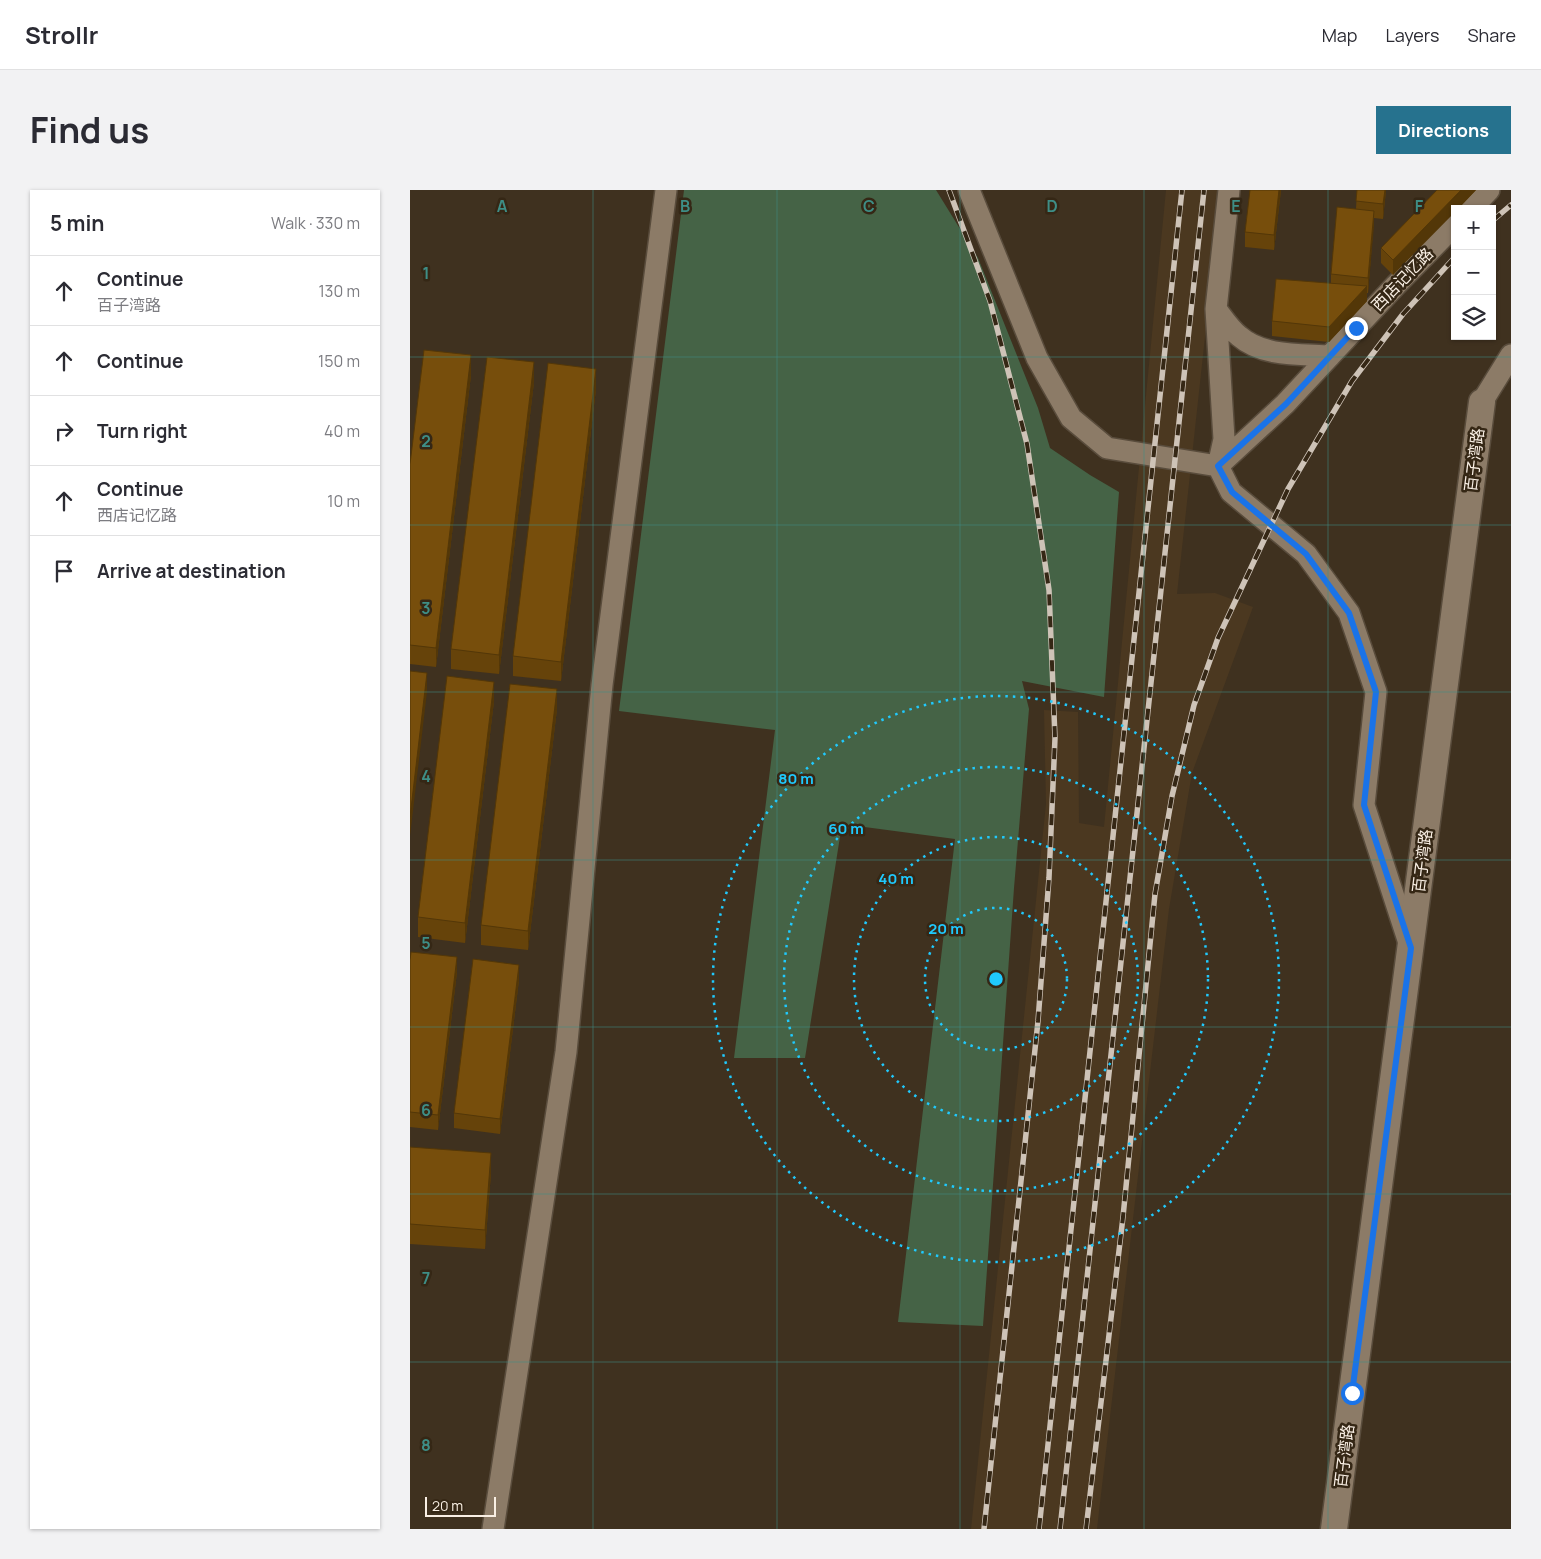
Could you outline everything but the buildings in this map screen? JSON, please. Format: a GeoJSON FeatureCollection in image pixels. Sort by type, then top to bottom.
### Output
{"type":"FeatureCollection","features":[{"type":"Feature","properties":{"kind":"street"},"geometry":{"type":"LineString","coordinates":[[493,1529],[566,1052],[602,685],[666,190]]}},
{"type":"Feature","properties":{"kind":"street"},"geometry":{"type":"LineString","coordinates":[[969,190],[1037,358],[1071,418],[1107,448],[1218,466]]}},
{"type":"Feature","properties":{"kind":"street"},"geometry":{"type":"LineString","coordinates":[[1229,190],[1216,309],[1224,439],[1218,466],[1232,492],[1306,554],[1349,613],[1376,692],[1364,805],[1411,948]]}},
{"type":"Feature","properties":{"kind":"street"},"geometry":{"type":"LineString","coordinates":[[1475,205],[1489,190]]}},
{"type":"Feature","properties":{"kind":"street","name":"西店记忆路"},"geometry":{"type":"LineString","coordinates":[[1218,466],[1286,404],[1451,229]]}},
{"type":"Feature","properties":{"kind":"street"},"geometry":{"type":"LineString","coordinates":[[1216,309],[1239,336],[1254,345],[1275,353],[1330,356]]}},
{"type":"Feature","properties":{"kind":"street"},"geometry":{"type":"LineString","coordinates":[[1482,402],[1511,355]]}},
{"type":"Feature","properties":{"kind":"street","name":"百子湾路"},"geometry":{"type":"LineString","coordinates":[[1334,1529],[1482,402]]}},
{"type":"Feature","properties":{"kind":"shaded area"},"geometry":{"type":"Polygon","coordinates":[[[1166,190],[1221,190],[1177,594],[1215,593],[1253,607],[1192,773],[1169,909],[1097,1529],[971,1529],[1046,804],[1044,710],[1078,712],[1079,823],[1104,827],[1166,190]]]}},
{"type":"Feature","properties":{"kind":"green space"},"geometry":{"type":"Polygon","coordinates":[[[684,190],[936,190],[978,258],[1038,408],[1050,448],[1119,492],[1104,697],[1022,681],[1029,709],[1014,888],[983,1326],[898,1322],[955,839],[842,824],[805,1058],[734,1058],[775,730],[619,711],[684,190]]]}},
{"type":"Feature","properties":{"kind":"railway"},"geometry":{"type":"LineString","coordinates":[[949,190],[990,301],[1027,444],[1049,590],[1055,738],[1049,878],[1038,1021],[984,1529]]}},
{"type":"Feature","properties":{"kind":"railway"},"geometry":{"type":"LineString","coordinates":[[1039,1529],[1182,190]]}},
{"type":"Feature","properties":{"kind":"railway"},"geometry":{"type":"LineString","coordinates":[[1060,1529],[1204,190]]}},
{"type":"Feature","properties":{"kind":"railway"},"geometry":{"type":"LineString","coordinates":[[1496,218],[1511,205]]}},
{"type":"Feature","properties":{"kind":"railway"},"geometry":{"type":"LineString","coordinates":[[1086,1529],[1123,1217],[1155,894],[1172,796],[1194,705],[1218,638],[1288,489],[1352,381],[1403,314],[1451,261]]}},
{"type":"Feature","properties":{"kind":"route"},"geometry":{"type":"LineString","coordinates":[[1352,1393],[1411,948],[1364,805],[1376,692],[1349,613],[1306,554],[1232,492],[1218,466],[1286,404],[1356,328]]}}]}
